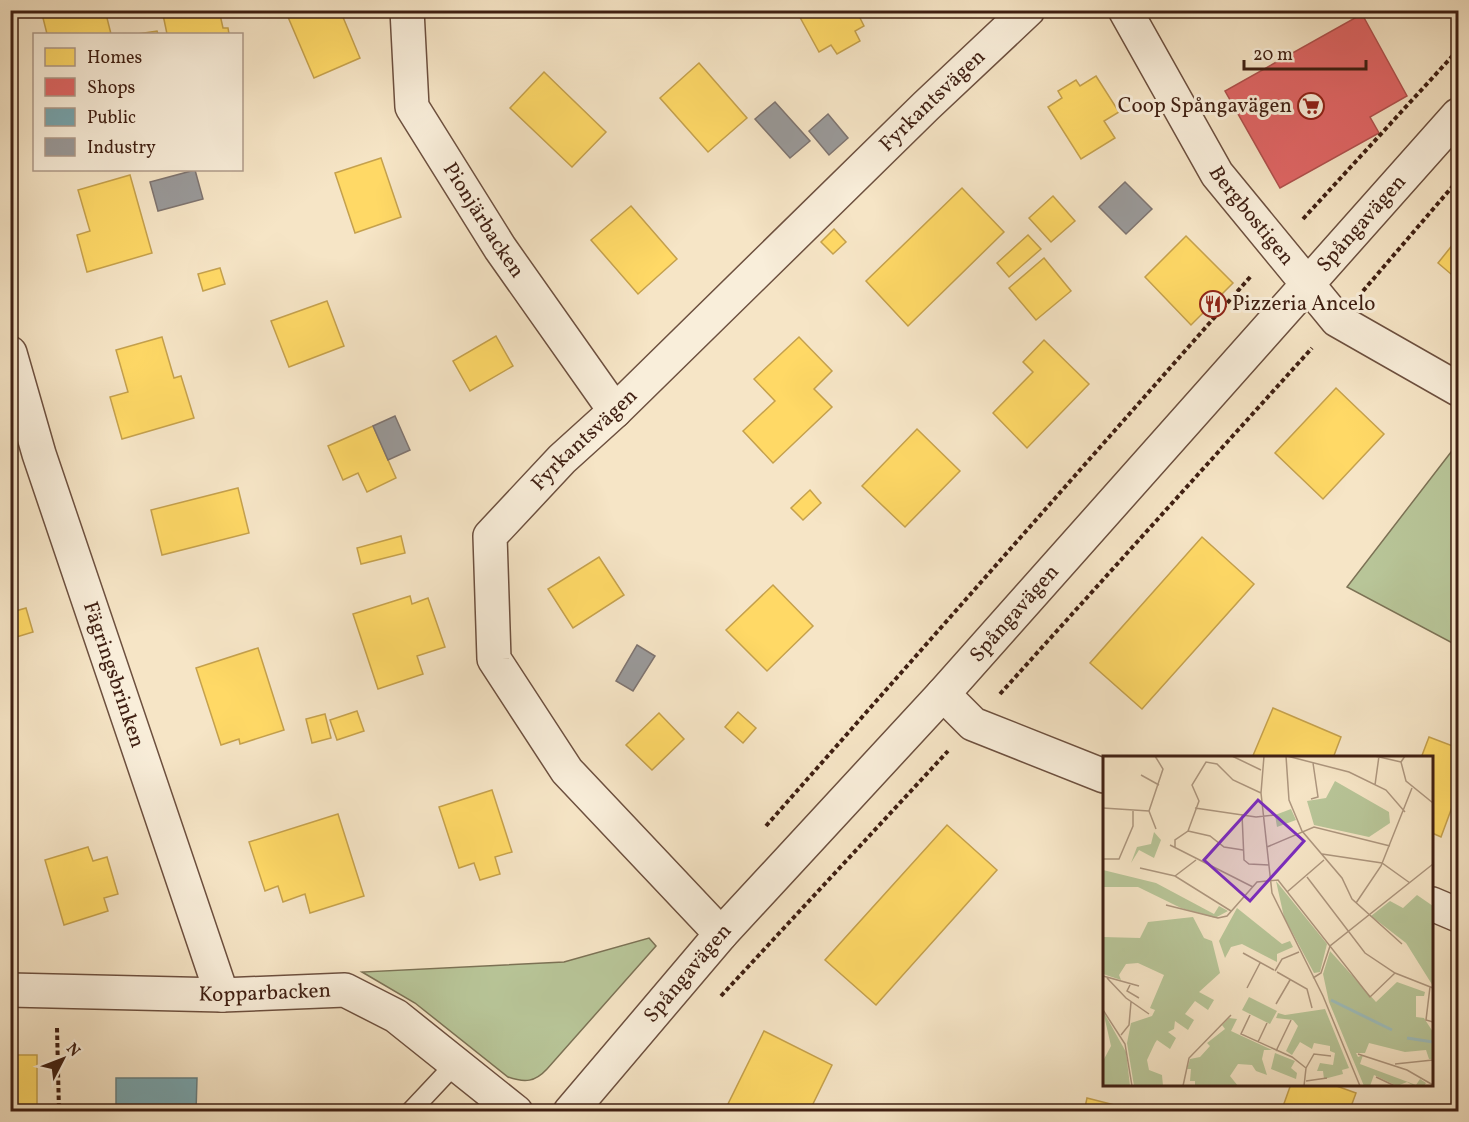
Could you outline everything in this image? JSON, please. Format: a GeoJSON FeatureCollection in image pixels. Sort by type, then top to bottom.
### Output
{"type":"FeatureCollection","features":[{"type":"Feature","properties":{"kind":"street","name":"Pionjärbacken"},"geometry":{"type":"LineString","coordinates":[[407,10],[412,107],[500,248],[615,411]]}},
{"type":"Feature","properties":{"kind":"street","name":"Fyrkantsvägen"},"geometry":{"type":"LineString","coordinates":[[721,934],[567,771],[494,659],[490,536],[562,459],[615,411],[926,106],[1028,10]]}},
{"type":"Feature","properties":{"kind":"street","name":"Bergbostigen"},"geometry":{"type":"LineString","coordinates":[[1125,10],[1217,174],[1337,320],[1458,389]]}},
{"type":"Feature","properties":{"kind":"street","name":"Spångavägen"},"geometry":{"type":"LineString","coordinates":[[570,1112],[721,934],[944,694],[1458,115]]}},
{"type":"Feature","properties":{"kind":"street","name":"Fägringsbrinken"},"geometry":{"type":"LineString","coordinates":[[10,353],[39,454],[222,995]]}},
{"type":"Feature","properties":{"kind":"street"},"geometry":{"type":"LineString","coordinates":[[944,694],[973,724],[1103,776]]}},
{"type":"Feature","properties":{"kind":"street"},"geometry":{"type":"LineString","coordinates":[[1433,905],[1458,915]]}},
{"type":"Feature","properties":{"kind":"street","name":"Kopparbacken"},"geometry":{"type":"LineString","coordinates":[[10,990],[222,995],[345,990],[396,1016],[516,1112]]}},
{"type":"Feature","properties":{"kind":"lane"},"geometry":{"type":"LineString","coordinates":[[410,1112],[456,1063]]}},
{"type":"Feature","properties":{"kind":"path"},"geometry":{"type":"LineString","coordinates":[[758,835],[1277,247],[1458,50]]}},
{"type":"Feature","properties":{"kind":"path"},"geometry":{"type":"LineString","coordinates":[[718,999],[973,724],[1337,320],[1458,180]]}},
{"type":"Feature","properties":{"kind":"path"},"geometry":{"type":"LineString","coordinates":[[57,992],[58,1112]]}},
{"type":"Feature","properties":{"kind":"green space"},"geometry":{"type":"Polygon","coordinates":[[[1458,443],[1458,646],[1347,587],[1458,443]]]}},
{"type":"Feature","properties":{"kind":"green space"},"geometry":{"type":"Polygon","coordinates":[[[649,938],[656,946],[547,1069],[538,1077],[529,1080],[508,1077],[415,1003],[362,972],[564,962],[649,938]]]}},
{"type":"Feature","properties":{"kind":"building: Homes"},"geometry":{"type":"Polygon","coordinates":[[[41,10],[105,10],[111,33],[47,33],[41,10]]]}},
{"type":"Feature","properties":{"kind":"building: Homes"},"geometry":{"type":"Polygon","coordinates":[[[162,10],[219,10],[223,28],[228,28],[229,33],[167,33],[162,10]]]}},
{"type":"Feature","properties":{"kind":"building: Homes"},"geometry":{"type":"Polygon","coordinates":[[[285,10],[340,10],[360,58],[314,78],[285,10]]]}},
{"type":"Feature","properties":{"kind":"building: Homes"},"geometry":{"type":"Polygon","coordinates":[[[796,10],[856,10],[864,26],[855,31],[860,41],[837,54],[831,45],[819,52],[796,10]]]}},
{"type":"Feature","properties":{"kind":"building: Homes"},"geometry":{"type":"Polygon","coordinates":[[[699,63],[747,118],[708,152],[660,98],[699,63]]]}},
{"type":"Feature","properties":{"kind":"building: Homes"},"geometry":{"type":"Polygon","coordinates":[[[544,72],[606,132],[572,167],[510,108],[544,72]]]}},
{"type":"Feature","properties":{"kind":"building: Homes"},"geometry":{"type":"Polygon","coordinates":[[[1096,76],[1119,112],[1104,121],[1115,138],[1081,159],[1048,107],[1062,98],[1058,91],[1076,80],[1080,86],[1096,76]]]}},
{"type":"Feature","properties":{"kind":"building: Homes"},"geometry":{"type":"Polygon","coordinates":[[[381,158],[401,217],[355,233],[335,173],[381,158]]]}},
{"type":"Feature","properties":{"kind":"building: Homes"},"geometry":{"type":"Polygon","coordinates":[[[130,175],[152,253],[87,272],[77,235],[90,231],[78,190],[130,175]]]}},
{"type":"Feature","properties":{"kind":"building: Homes"},"geometry":{"type":"Polygon","coordinates":[[[962,188],[1004,232],[908,326],[866,281],[962,188]]]}},
{"type":"Feature","properties":{"kind":"building: Homes"},"geometry":{"type":"Polygon","coordinates":[[[1053,196],[1075,221],[1051,242],[1029,218],[1053,196]]]}},
{"type":"Feature","properties":{"kind":"building: Homes"},"geometry":{"type":"Polygon","coordinates":[[[631,206],[677,259],[638,294],[591,240],[631,206]]]}},
{"type":"Feature","properties":{"kind":"building: Homes"},"geometry":{"type":"Polygon","coordinates":[[[834,229],[846,242],[833,254],[821,242],[834,229]]]}},
{"type":"Feature","properties":{"kind":"building: Homes"},"geometry":{"type":"Polygon","coordinates":[[[1028,235],[1041,249],[1009,277],[997,263],[1028,235]]]}},
{"type":"Feature","properties":{"kind":"building: Homes"},"geometry":{"type":"Polygon","coordinates":[[[1186,236],[1233,283],[1191,325],[1145,277],[1186,236]]]}},
{"type":"Feature","properties":{"kind":"building: Homes"},"geometry":{"type":"Polygon","coordinates":[[[1458,238],[1458,280],[1438,263],[1458,238]]]}},
{"type":"Feature","properties":{"kind":"building: Homes"},"geometry":{"type":"Polygon","coordinates":[[[1044,258],[1071,291],[1036,320],[1009,288],[1044,258]]]}},
{"type":"Feature","properties":{"kind":"building: Homes"},"geometry":{"type":"Polygon","coordinates":[[[220,268],[225,284],[203,291],[198,274],[220,268]]]}},
{"type":"Feature","properties":{"kind":"building: Homes"},"geometry":{"type":"Polygon","coordinates":[[[327,301],[344,346],[289,367],[271,321],[327,301]]]}},
{"type":"Feature","properties":{"kind":"building: Homes"},"geometry":{"type":"Polygon","coordinates":[[[496,336],[513,366],[470,391],[453,361],[496,336]]]}},
{"type":"Feature","properties":{"kind":"building: Homes"},"geometry":{"type":"Polygon","coordinates":[[[162,337],[174,378],[181,376],[194,418],[122,439],[110,397],[128,392],[116,350],[162,337]]]}},
{"type":"Feature","properties":{"kind":"building: Homes"},"geometry":{"type":"Polygon","coordinates":[[[799,337],[832,371],[814,389],[832,407],[773,463],[743,431],[775,401],[754,379],[799,337]]]}},
{"type":"Feature","properties":{"kind":"building: Homes"},"geometry":{"type":"Polygon","coordinates":[[[1044,340],[1089,384],[1027,448],[993,413],[1033,372],[1023,362],[1044,340]]]}},
{"type":"Feature","properties":{"kind":"building: Homes"},"geometry":{"type":"Polygon","coordinates":[[[1336,388],[1384,434],[1323,499],[1275,453],[1336,388]]]}},
{"type":"Feature","properties":{"kind":"building: Homes"},"geometry":{"type":"Polygon","coordinates":[[[373,426],[396,478],[367,492],[358,473],[343,480],[328,446],[373,426]]]}},
{"type":"Feature","properties":{"kind":"building: Homes"},"geometry":{"type":"Polygon","coordinates":[[[917,429],[960,471],[905,527],[862,486],[917,429]]]}},
{"type":"Feature","properties":{"kind":"building: Homes"},"geometry":{"type":"Polygon","coordinates":[[[238,488],[249,533],[162,555],[151,510],[238,488]]]}},
{"type":"Feature","properties":{"kind":"building: Homes"},"geometry":{"type":"Polygon","coordinates":[[[810,490],[821,503],[803,520],[791,508],[810,490]]]}},
{"type":"Feature","properties":{"kind":"building: Homes"},"geometry":{"type":"Polygon","coordinates":[[[401,536],[405,553],[361,564],[357,548],[401,536]]]}},
{"type":"Feature","properties":{"kind":"building: Homes"},"geometry":{"type":"Polygon","coordinates":[[[1202,537],[1254,584],[1142,709],[1090,663],[1202,537]]]}},
{"type":"Feature","properties":{"kind":"building: Homes"},"geometry":{"type":"Polygon","coordinates":[[[599,557],[624,595],[573,628],[548,589],[599,557]]]}},
{"type":"Feature","properties":{"kind":"building: Homes"},"geometry":{"type":"Polygon","coordinates":[[[773,585],[813,626],[767,671],[726,630],[773,585]]]}},
{"type":"Feature","properties":{"kind":"building: Homes"},"geometry":{"type":"Polygon","coordinates":[[[410,596],[412,604],[428,598],[445,647],[417,656],[423,674],[378,689],[353,614],[410,596]]]}},
{"type":"Feature","properties":{"kind":"building: Homes"},"geometry":{"type":"Polygon","coordinates":[[[10,607],[12,612],[26,608],[33,632],[10,639],[10,607]]]}},
{"type":"Feature","properties":{"kind":"building: Homes"},"geometry":{"type":"Polygon","coordinates":[[[258,648],[284,730],[240,744],[239,739],[221,745],[196,668],[258,648]]]}},
{"type":"Feature","properties":{"kind":"building: Homes"},"geometry":{"type":"Polygon","coordinates":[[[1273,708],[1341,737],[1334,756],[1253,756],[1273,708]]]}},
{"type":"Feature","properties":{"kind":"building: Homes"},"geometry":{"type":"Polygon","coordinates":[[[357,711],[364,731],[337,740],[330,720],[357,711]]]}},
{"type":"Feature","properties":{"kind":"building: Homes"},"geometry":{"type":"Polygon","coordinates":[[[738,712],[756,728],[743,743],[725,727],[738,712]]]}},
{"type":"Feature","properties":{"kind":"building: Homes"},"geometry":{"type":"Polygon","coordinates":[[[659,713],[684,739],[652,770],[626,745],[659,713]]]}},
{"type":"Feature","properties":{"kind":"building: Homes"},"geometry":{"type":"Polygon","coordinates":[[[325,714],[331,738],[312,743],[306,719],[325,714]]]}},
{"type":"Feature","properties":{"kind":"building: Homes"},"geometry":{"type":"Polygon","coordinates":[[[1429,737],[1458,748],[1458,791],[1441,837],[1433,833],[1433,756],[1422,756],[1429,737]]]}},
{"type":"Feature","properties":{"kind":"building: Homes"},"geometry":{"type":"Polygon","coordinates":[[[492,790],[512,852],[495,857],[500,874],[480,880],[474,863],[459,868],[439,807],[492,790]]]}},
{"type":"Feature","properties":{"kind":"building: Homes"},"geometry":{"type":"Polygon","coordinates":[[[338,814],[364,896],[310,913],[305,894],[283,902],[278,886],[265,891],[249,842],[338,814]]]}},
{"type":"Feature","properties":{"kind":"building: Homes"},"geometry":{"type":"Polygon","coordinates":[[[947,825],[997,870],[876,1005],[825,960],[947,825]]]}},
{"type":"Feature","properties":{"kind":"building: Homes"},"geometry":{"type":"Polygon","coordinates":[[[88,847],[93,861],[107,857],[118,894],[104,898],[108,911],[64,925],[45,860],[88,847]]]}},
{"type":"Feature","properties":{"kind":"building: Homes"},"geometry":{"type":"Polygon","coordinates":[[[764,1031],[832,1065],[809,1112],[724,1112],[764,1031]]]}},
{"type":"Feature","properties":{"kind":"building: Homes"},"geometry":{"type":"Polygon","coordinates":[[[10,1055],[37,1055],[37,1112],[10,1112],[10,1055]]]}},
{"type":"Feature","properties":{"kind":"building: Homes"},"geometry":{"type":"Polygon","coordinates":[[[1290,1086],[1337,1086],[1356,1093],[1349,1112],[1281,1112],[1290,1086]]]}},
{"type":"Feature","properties":{"kind":"building: Homes"},"geometry":{"type":"Polygon","coordinates":[[[1087,1098],[1142,1112],[1084,1112],[1087,1098]]]}},
{"type":"Feature","properties":{"kind":"building: Shops","name":"Coop Spångavägen"},"geometry":{"type":"Polygon","coordinates":[[[1362,14],[1407,96],[1370,117],[1379,133],[1280,188],[1225,91],[1362,14]]]}},
{"type":"Feature","properties":{"kind":"building: Public"},"geometry":{"type":"Polygon","coordinates":[[[116,1078],[197,1078],[196,1112],[116,1112],[116,1078]]]}},
{"type":"Feature","properties":{"kind":"building: Industry"},"geometry":{"type":"Polygon","coordinates":[[[775,102],[810,141],[790,158],[755,119],[775,102]]]}},
{"type":"Feature","properties":{"kind":"building: Industry"},"geometry":{"type":"Polygon","coordinates":[[[828,114],[848,138],[829,155],[809,131],[828,114]]]}},
{"type":"Feature","properties":{"kind":"building: Industry"},"geometry":{"type":"Polygon","coordinates":[[[195,171],[203,199],[158,211],[150,182],[195,171]]]}},
{"type":"Feature","properties":{"kind":"building: Industry"},"geometry":{"type":"Polygon","coordinates":[[[1125,182],[1152,209],[1126,234],[1099,207],[1125,182]]]}},
{"type":"Feature","properties":{"kind":"building: Industry"},"geometry":{"type":"Polygon","coordinates":[[[395,416],[410,450],[388,460],[373,426],[395,416]]]}},
{"type":"Feature","properties":{"kind":"building: Industry"},"geometry":{"type":"Polygon","coordinates":[[[637,645],[655,656],[633,691],[616,681],[637,645]]]}},
{"type":"Feature","properties":{"kind":"place","name":"Coop Spångavägen"},"geometry":{"type":"Point","coordinates":[1311,106]}},
{"type":"Feature","properties":{"kind":"place","name":"Pizzeria Ancelo"},"geometry":{"type":"Point","coordinates":[1213,304]}}]}
